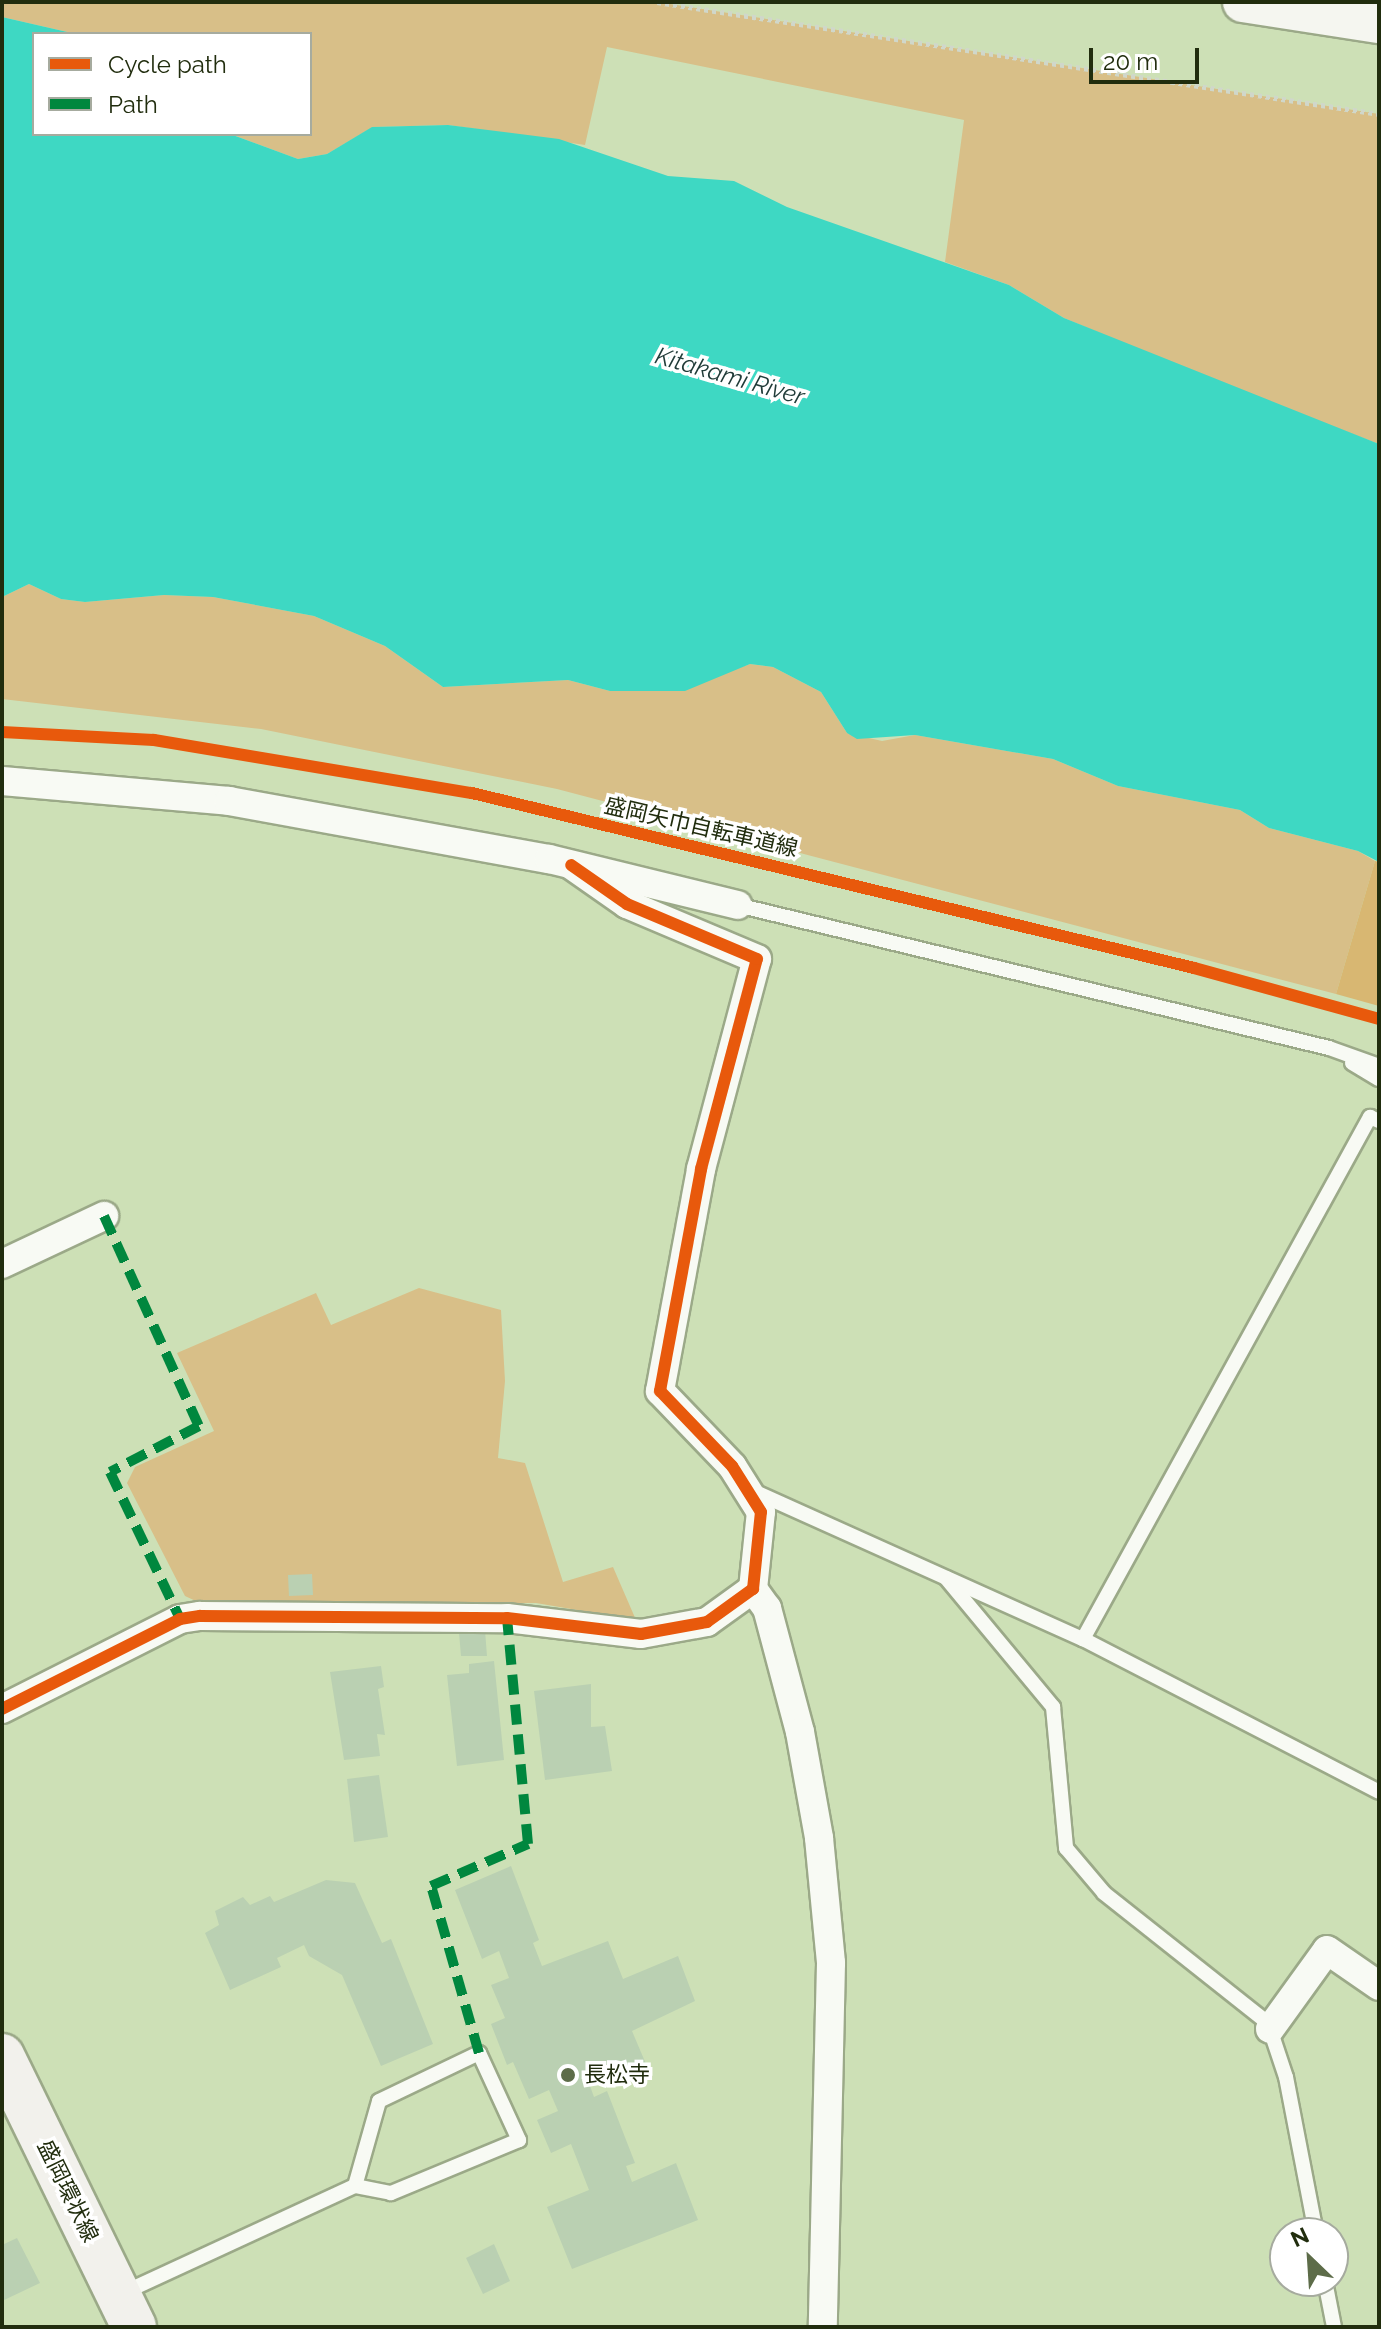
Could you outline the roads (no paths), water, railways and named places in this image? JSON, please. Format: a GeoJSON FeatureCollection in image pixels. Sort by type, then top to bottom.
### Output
{"type":"FeatureCollection","features":[{"type":"Feature","properties":{"kind":"main road","name":"盛岡環状線"},"geometry":{"type":"LineString","coordinates":[[2,2056],[126,2311]]}},
{"type":"Feature","properties":{"kind":"street"},"geometry":{"type":"LineString","coordinates":[[1243,2],[1379,23]]}},
{"type":"Feature","properties":{"kind":"street"},"geometry":{"type":"LineString","coordinates":[[2,781],[229,801],[571,865],[737,905]]}},
{"type":"Feature","properties":{"kind":"street"},"geometry":{"type":"LineString","coordinates":[[571,865],[627,904],[757,959],[701,1169],[660,1391],[732,1466],[761,1512],[753,1589],[767,1608],[800,1732],[822,1869],[831,1963],[823,2327]]}},
{"type":"Feature","properties":{"kind":"street"},"geometry":{"type":"LineString","coordinates":[[2,1264],[104,1216]]}},
{"type":"Feature","properties":{"kind":"street"},"geometry":{"type":"LineString","coordinates":[[2,1709],[180,1619],[200,1616],[507,1618],[641,1634],[707,1622],[753,1589]]}},
{"type":"Feature","properties":{"kind":"street"},"geometry":{"type":"LineString","coordinates":[[1270,2029],[1327,1950],[1379,1986]]}},
{"type":"Feature","properties":{"kind":"lane"},"geometry":{"type":"LineString","coordinates":[[737,905],[1329,1048],[1379,1066]]}},
{"type":"Feature","properties":{"kind":"lane"},"geometry":{"type":"LineString","coordinates":[[1329,1048],[1379,1079]]}},
{"type":"Feature","properties":{"kind":"lane"},"geometry":{"type":"LineString","coordinates":[[1083,1639],[1370,1117],[1379,1121]]}},
{"type":"Feature","properties":{"kind":"lane"},"geometry":{"type":"LineString","coordinates":[[745,1487],[1083,1639],[1379,1792]]}},
{"type":"Feature","properties":{"kind":"lane"},"geometry":{"type":"LineString","coordinates":[[946,1578],[1053,1707],[1066,1848],[1104,1893],[1207,1971],[1270,2029],[1286,2077],[1313,2217]]}},
{"type":"Feature","properties":{"kind":"lane"},"geometry":{"type":"LineString","coordinates":[[126,2311],[355,2186],[391,2193],[519,2140],[479,2053],[379,2101],[355,2186]]}},
{"type":"Feature","properties":{"kind":"lane"},"geometry":{"type":"LineString","coordinates":[[1328,2297],[1334,2327]]}},
{"type":"Feature","properties":{"kind":"water","name":"Kitakami River"},"geometry":{"type":"Polygon","coordinates":[[[2,17],[67,32],[32,32],[32,136],[235,136],[298,159],[327,154],[372,127],[448,125],[559,139],[668,176],[734,181],[787,207],[1009,285],[1064,318],[1379,444],[1379,862],[1358,851],[1269,828],[1240,810],[1118,786],[1053,759],[915,735],[857,739],[847,733],[821,692],[773,667],[750,664],[685,691],[610,691],[568,680],[443,687],[385,646],[314,616],[213,597],[164,595],[85,602],[61,599],[29,584],[2,597],[2,17]]]}},
{"type":"Feature","properties":{"kind":"place","name":"長松寺"},"geometry":{"type":"Point","coordinates":[568,2075]}}]}
